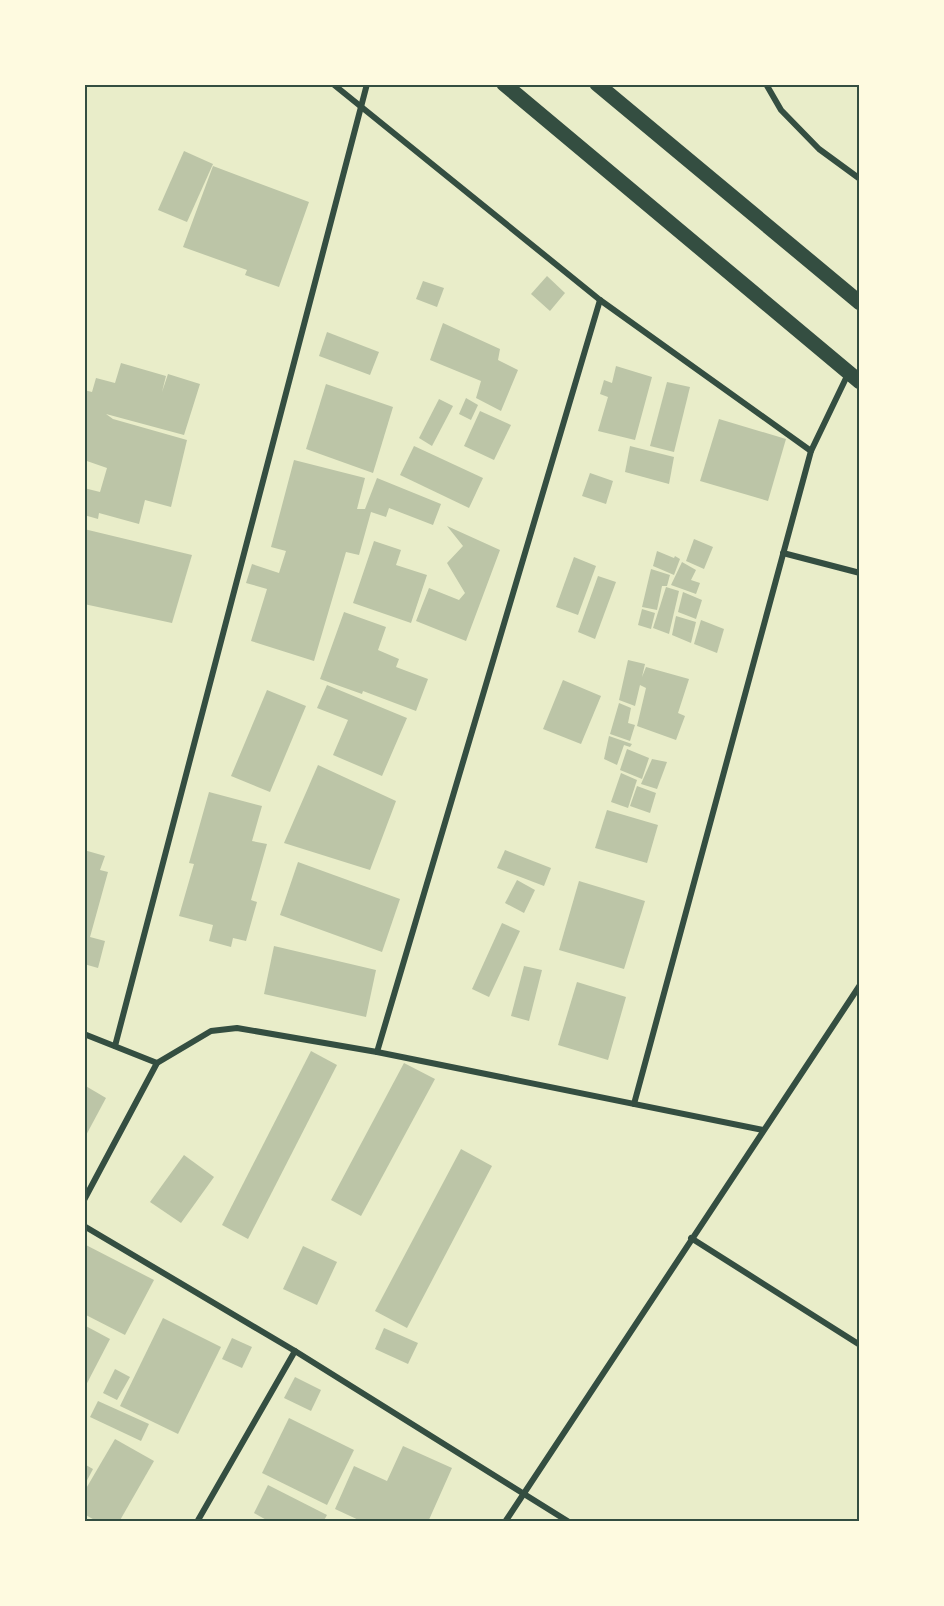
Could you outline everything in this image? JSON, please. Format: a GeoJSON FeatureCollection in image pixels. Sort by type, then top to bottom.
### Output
{"type":"FeatureCollection","features":[{"type":"Feature","properties":{"kind":"main road"},"geometry":{"type":"LineString","coordinates":[[504,84],[854,378]]}},
{"type":"Feature","properties":{"kind":"main road"},"geometry":{"type":"LineString","coordinates":[[597,84],[860,303]]}},
{"type":"Feature","properties":{"kind":"street"},"geometry":{"type":"LineString","coordinates":[[333,84],[600,300],[811,451]]}},
{"type":"Feature","properties":{"kind":"street"},"geometry":{"type":"LineString","coordinates":[[115,1046],[367,84]]}},
{"type":"Feature","properties":{"kind":"street"},"geometry":{"type":"LineString","coordinates":[[766,84],[781,110],[812,141],[860,179]]}},
{"type":"Feature","properties":{"kind":"street"},"geometry":{"type":"LineString","coordinates":[[377,1052],[600,300]]}},
{"type":"Feature","properties":{"kind":"street"},"geometry":{"type":"LineString","coordinates":[[634,1104],[811,451],[854,378]]}},
{"type":"Feature","properties":{"kind":"street"},"geometry":{"type":"LineString","coordinates":[[783,553],[860,573]]}},
{"type":"Feature","properties":{"kind":"street"},"geometry":{"type":"LineString","coordinates":[[505,1522],[860,985]]}},
{"type":"Feature","properties":{"kind":"street"},"geometry":{"type":"LineString","coordinates":[[84,1200],[157,1063],[211,1031],[237,1028],[377,1052],[763,1130]]}},
{"type":"Feature","properties":{"kind":"street"},"geometry":{"type":"LineString","coordinates":[[84,1034],[157,1063]]}},
{"type":"Feature","properties":{"kind":"street"},"geometry":{"type":"LineString","coordinates":[[84,1226],[295,1351],[569,1522]]}},
{"type":"Feature","properties":{"kind":"street"},"geometry":{"type":"LineString","coordinates":[[691,1238],[860,1345]]}},
{"type":"Feature","properties":{"kind":"street"},"geometry":{"type":"LineString","coordinates":[[197,1522],[295,1351]]}},
{"type":"Feature","properties":{"kind":"building"},"geometry":{"type":"Polygon","coordinates":[[[184,151],[213,164],[187,222],[158,210],[184,151]]]}},
{"type":"Feature","properties":{"kind":"building"},"geometry":{"type":"Polygon","coordinates":[[[213,166],[309,202],[279,287],[245,275],[247,270],[183,247],[213,166]]]}},
{"type":"Feature","properties":{"kind":"building"},"geometry":{"type":"Polygon","coordinates":[[[547,276],[565,293],[550,311],[531,294],[547,276]]]}},
{"type":"Feature","properties":{"kind":"building"},"geometry":{"type":"Polygon","coordinates":[[[423,281],[444,288],[437,307],[416,299],[423,281]]]}},
{"type":"Feature","properties":{"kind":"building"},"geometry":{"type":"Polygon","coordinates":[[[443,323],[500,349],[498,360],[518,370],[501,411],[476,398],[481,381],[430,360],[443,323]]]}},
{"type":"Feature","properties":{"kind":"building"},"geometry":{"type":"Polygon","coordinates":[[[327,332],[379,352],[370,375],[319,356],[327,332]]]}},
{"type":"Feature","properties":{"kind":"building"},"geometry":{"type":"Polygon","coordinates":[[[121,363],[166,376],[162,392],[168,374],[200,384],[184,435],[106,414],[113,419],[187,440],[171,507],[145,500],[139,524],[99,513],[98,519],[84,515],[84,488],[100,492],[107,468],[84,460],[84,390],[92,392],[96,378],[115,383],[121,363]]]}},
{"type":"Feature","properties":{"kind":"building"},"geometry":{"type":"Polygon","coordinates":[[[616,366],[652,377],[635,440],[598,431],[608,397],[600,394],[604,380],[612,383],[616,366]]]}},
{"type":"Feature","properties":{"kind":"building"},"geometry":{"type":"Polygon","coordinates":[[[667,382],[690,387],[674,452],[650,446],[667,382]]]}},
{"type":"Feature","properties":{"kind":"building"},"geometry":{"type":"Polygon","coordinates":[[[326,384],[393,407],[373,473],[306,449],[326,384]]]}},
{"type":"Feature","properties":{"kind":"building"},"geometry":{"type":"Polygon","coordinates":[[[466,398],[478,405],[471,420],[459,414],[466,398]]]}},
{"type":"Feature","properties":{"kind":"building"},"geometry":{"type":"Polygon","coordinates":[[[439,399],[453,406],[432,446],[419,438],[439,399]]]}},
{"type":"Feature","properties":{"kind":"building"},"geometry":{"type":"Polygon","coordinates":[[[480,411],[511,425],[494,460],[464,446],[480,411]]]}},
{"type":"Feature","properties":{"kind":"building"},"geometry":{"type":"Polygon","coordinates":[[[719,419],[786,439],[768,501],[700,481],[719,419]]]}},
{"type":"Feature","properties":{"kind":"building"},"geometry":{"type":"Polygon","coordinates":[[[414,446],[483,478],[469,508],[400,475],[414,446]]]}},
{"type":"Feature","properties":{"kind":"building"},"geometry":{"type":"Polygon","coordinates":[[[630,446],[674,457],[669,484],[625,472],[630,446]]]}},
{"type":"Feature","properties":{"kind":"building"},"geometry":{"type":"Polygon","coordinates":[[[294,460],[365,478],[357,509],[365,509],[377,478],[441,504],[433,525],[389,508],[386,517],[371,512],[359,555],[346,552],[314,661],[251,641],[267,589],[246,583],[252,564],[279,573],[286,551],[271,547],[294,460]]]}},
{"type":"Feature","properties":{"kind":"building"},"geometry":{"type":"Polygon","coordinates":[[[590,473],[613,481],[606,504],[582,496],[590,473]]]}},
{"type":"Feature","properties":{"kind":"building"},"geometry":{"type":"Polygon","coordinates":[[[447,526],[500,550],[466,641],[416,621],[429,588],[459,600],[465,593],[447,563],[463,546],[447,526]]]}},
{"type":"Feature","properties":{"kind":"building"},"geometry":{"type":"Polygon","coordinates":[[[84,529],[192,555],[172,623],[84,604],[84,529]]]}},
{"type":"Feature","properties":{"kind":"building"},"geometry":{"type":"Polygon","coordinates":[[[694,539],[713,547],[704,569],[686,561],[694,539]]]}},
{"type":"Feature","properties":{"kind":"building"},"geometry":{"type":"Polygon","coordinates":[[[374,541],[401,550],[396,565],[427,575],[411,623],[353,603],[374,541]]]}},
{"type":"Feature","properties":{"kind":"building"},"geometry":{"type":"Polygon","coordinates":[[[657,551],[680,559],[674,575],[653,566],[657,551]]]}},
{"type":"Feature","properties":{"kind":"building"},"geometry":{"type":"Polygon","coordinates":[[[574,557],[596,566],[578,615],[556,607],[574,557]]]}},
{"type":"Feature","properties":{"kind":"building"},"geometry":{"type":"Polygon","coordinates":[[[682,562],[696,570],[691,580],[700,583],[696,594],[671,585],[682,562]]]}},
{"type":"Feature","properties":{"kind":"building"},"geometry":{"type":"Polygon","coordinates":[[[651,569],[670,575],[667,586],[662,586],[657,610],[642,607],[651,569]]]}},
{"type":"Feature","properties":{"kind":"building"},"geometry":{"type":"Polygon","coordinates":[[[598,576],[616,582],[595,639],[578,632],[598,576]]]}},
{"type":"Feature","properties":{"kind":"building"},"geometry":{"type":"Polygon","coordinates":[[[666,587],[679,591],[669,634],[653,628],[666,587]]]}},
{"type":"Feature","properties":{"kind":"building"},"geometry":{"type":"Polygon","coordinates":[[[683,592],[702,600],[696,619],[678,612],[683,592]]]}},
{"type":"Feature","properties":{"kind":"building"},"geometry":{"type":"Polygon","coordinates":[[[642,609],[655,613],[651,629],[638,625],[642,609]]]}},
{"type":"Feature","properties":{"kind":"building"},"geometry":{"type":"Polygon","coordinates":[[[344,612],[386,627],[378,650],[399,659],[396,667],[428,679],[416,711],[363,691],[362,694],[320,679],[344,612]]]}},
{"type":"Feature","properties":{"kind":"building"},"geometry":{"type":"Polygon","coordinates":[[[676,616],[696,622],[691,643],[672,635],[676,616]]]}},
{"type":"Feature","properties":{"kind":"building"},"geometry":{"type":"Polygon","coordinates":[[[701,620],[724,629],[717,653],[694,644],[701,620]]]}},
{"type":"Feature","properties":{"kind":"building"},"geometry":{"type":"Polygon","coordinates":[[[628,660],[645,664],[642,677],[646,667],[689,679],[678,713],[685,716],[676,740],[637,726],[646,688],[640,685],[635,706],[619,700],[628,660]]]}},
{"type":"Feature","properties":{"kind":"building"},"geometry":{"type":"Polygon","coordinates":[[[563,680],[601,696],[581,744],[543,729],[563,680]]]}},
{"type":"Feature","properties":{"kind":"building"},"geometry":{"type":"Polygon","coordinates":[[[327,685],[407,718],[382,776],[333,755],[348,720],[317,708],[327,685]]]}},
{"type":"Feature","properties":{"kind":"building"},"geometry":{"type":"Polygon","coordinates":[[[267,690],[306,706],[270,792],[231,776],[267,690]]]}},
{"type":"Feature","properties":{"kind":"building"},"geometry":{"type":"Polygon","coordinates":[[[619,703],[631,708],[628,723],[635,725],[630,741],[610,734],[619,703]]]}},
{"type":"Feature","properties":{"kind":"building"},"geometry":{"type":"Polygon","coordinates":[[[609,736],[632,744],[630,747],[624,745],[617,765],[604,759],[609,736]]]}},
{"type":"Feature","properties":{"kind":"building"},"geometry":{"type":"Polygon","coordinates":[[[627,749],[649,758],[642,779],[620,770],[627,749]]]}},
{"type":"Feature","properties":{"kind":"building"},"geometry":{"type":"Polygon","coordinates":[[[652,759],[667,762],[657,789],[641,784],[652,759]]]}},
{"type":"Feature","properties":{"kind":"building"},"geometry":{"type":"Polygon","coordinates":[[[318,765],[396,801],[370,870],[284,843],[318,765]]]}},
{"type":"Feature","properties":{"kind":"building"},"geometry":{"type":"Polygon","coordinates":[[[621,773],[637,780],[628,808],[611,802],[621,773]]]}},
{"type":"Feature","properties":{"kind":"building"},"geometry":{"type":"Polygon","coordinates":[[[637,786],[656,793],[650,813],[630,806],[637,786]]]}},
{"type":"Feature","properties":{"kind":"building"},"geometry":{"type":"Polygon","coordinates":[[[209,792],[262,806],[252,841],[267,844],[251,900],[257,902],[246,941],[233,938],[231,947],[209,941],[213,925],[179,916],[194,864],[189,863],[209,792]]]}},
{"type":"Feature","properties":{"kind":"building"},"geometry":{"type":"Polygon","coordinates":[[[607,810],[658,825],[647,863],[595,848],[607,810]]]}},
{"type":"Feature","properties":{"kind":"building"},"geometry":{"type":"Polygon","coordinates":[[[84,850],[105,856],[100,870],[108,872],[90,937],[105,941],[98,968],[84,964],[84,850]]]}},
{"type":"Feature","properties":{"kind":"building"},"geometry":{"type":"Polygon","coordinates":[[[505,850],[551,868],[544,886],[497,868],[505,850]]]}},
{"type":"Feature","properties":{"kind":"building"},"geometry":{"type":"Polygon","coordinates":[[[298,862],[400,899],[382,952],[280,915],[298,862]]]}},
{"type":"Feature","properties":{"kind":"building"},"geometry":{"type":"Polygon","coordinates":[[[517,880],[535,890],[524,913],[505,903],[517,880]]]}},
{"type":"Feature","properties":{"kind":"building"},"geometry":{"type":"Polygon","coordinates":[[[579,881],[645,901],[624,969],[559,950],[579,881]]]}},
{"type":"Feature","properties":{"kind":"building"},"geometry":{"type":"Polygon","coordinates":[[[502,923],[520,931],[489,997],[472,989],[502,923]]]}},
{"type":"Feature","properties":{"kind":"building"},"geometry":{"type":"Polygon","coordinates":[[[274,946],[376,970],[366,1017],[264,994],[274,946]]]}},
{"type":"Feature","properties":{"kind":"building"},"geometry":{"type":"Polygon","coordinates":[[[524,966],[542,970],[529,1021],[511,1016],[524,966]]]}},
{"type":"Feature","properties":{"kind":"building"},"geometry":{"type":"Polygon","coordinates":[[[577,982],[626,997],[608,1060],[558,1045],[577,982]]]}},
{"type":"Feature","properties":{"kind":"building"},"geometry":{"type":"Polygon","coordinates":[[[311,1051],[337,1065],[248,1239],[222,1225],[311,1051]]]}},
{"type":"Feature","properties":{"kind":"building"},"geometry":{"type":"Polygon","coordinates":[[[404,1063],[435,1079],[361,1216],[331,1200],[404,1063]]]}},
{"type":"Feature","properties":{"kind":"building"},"geometry":{"type":"Polygon","coordinates":[[[84,1085],[106,1098],[84,1139],[84,1085]]]}},
{"type":"Feature","properties":{"kind":"building"},"geometry":{"type":"Polygon","coordinates":[[[461,1149],[492,1166],[407,1328],[375,1311],[461,1149]]]}},
{"type":"Feature","properties":{"kind":"building"},"geometry":{"type":"Polygon","coordinates":[[[184,1155],[214,1177],[181,1223],[150,1202],[184,1155]]]}},
{"type":"Feature","properties":{"kind":"building"},"geometry":{"type":"Polygon","coordinates":[[[84,1244],[154,1280],[125,1335],[84,1314],[84,1244]]]}},
{"type":"Feature","properties":{"kind":"building"},"geometry":{"type":"Polygon","coordinates":[[[303,1246],[337,1262],[317,1305],[283,1289],[303,1246]]]}},
{"type":"Feature","properties":{"kind":"building"},"geometry":{"type":"Polygon","coordinates":[[[163,1318],[221,1347],[178,1434],[120,1406],[163,1318]]]}},
{"type":"Feature","properties":{"kind":"building"},"geometry":{"type":"Polygon","coordinates":[[[84,1325],[110,1339],[84,1389],[84,1325]]]}},
{"type":"Feature","properties":{"kind":"building"},"geometry":{"type":"Polygon","coordinates":[[[384,1328],[418,1343],[408,1364],[375,1349],[384,1328]]]}},
{"type":"Feature","properties":{"kind":"building"},"geometry":{"type":"Polygon","coordinates":[[[232,1338],[252,1347],[242,1368],[222,1359],[232,1338]]]}},
{"type":"Feature","properties":{"kind":"building"},"geometry":{"type":"Polygon","coordinates":[[[115,1369],[130,1377],[117,1400],[103,1393],[115,1369]]]}},
{"type":"Feature","properties":{"kind":"building"},"geometry":{"type":"Polygon","coordinates":[[[295,1377],[321,1390],[311,1411],[284,1398],[295,1377]]]}},
{"type":"Feature","properties":{"kind":"building"},"geometry":{"type":"Polygon","coordinates":[[[98,1401],[149,1424],[141,1441],[90,1417],[98,1401]]]}},
{"type":"Feature","properties":{"kind":"building"},"geometry":{"type":"Polygon","coordinates":[[[289,1418],[354,1450],[327,1505],[262,1473],[289,1418]]]}},
{"type":"Feature","properties":{"kind":"building"},"geometry":{"type":"Polygon","coordinates":[[[115,1439],[154,1461],[119,1522],[98,1522],[84,1514],[84,1492],[115,1439]]]}},
{"type":"Feature","properties":{"kind":"building"},"geometry":{"type":"Polygon","coordinates":[[[403,1446],[452,1468],[428,1522],[363,1522],[335,1509],[354,1466],[387,1481],[403,1446]]]}},
{"type":"Feature","properties":{"kind":"building"},"geometry":{"type":"Polygon","coordinates":[[[84,1464],[93,1469],[84,1486],[84,1464]]]}},
{"type":"Feature","properties":{"kind":"building"},"geometry":{"type":"Polygon","coordinates":[[[268,1485],[327,1515],[323,1522],[270,1522],[254,1513],[268,1485]]]}}]}
